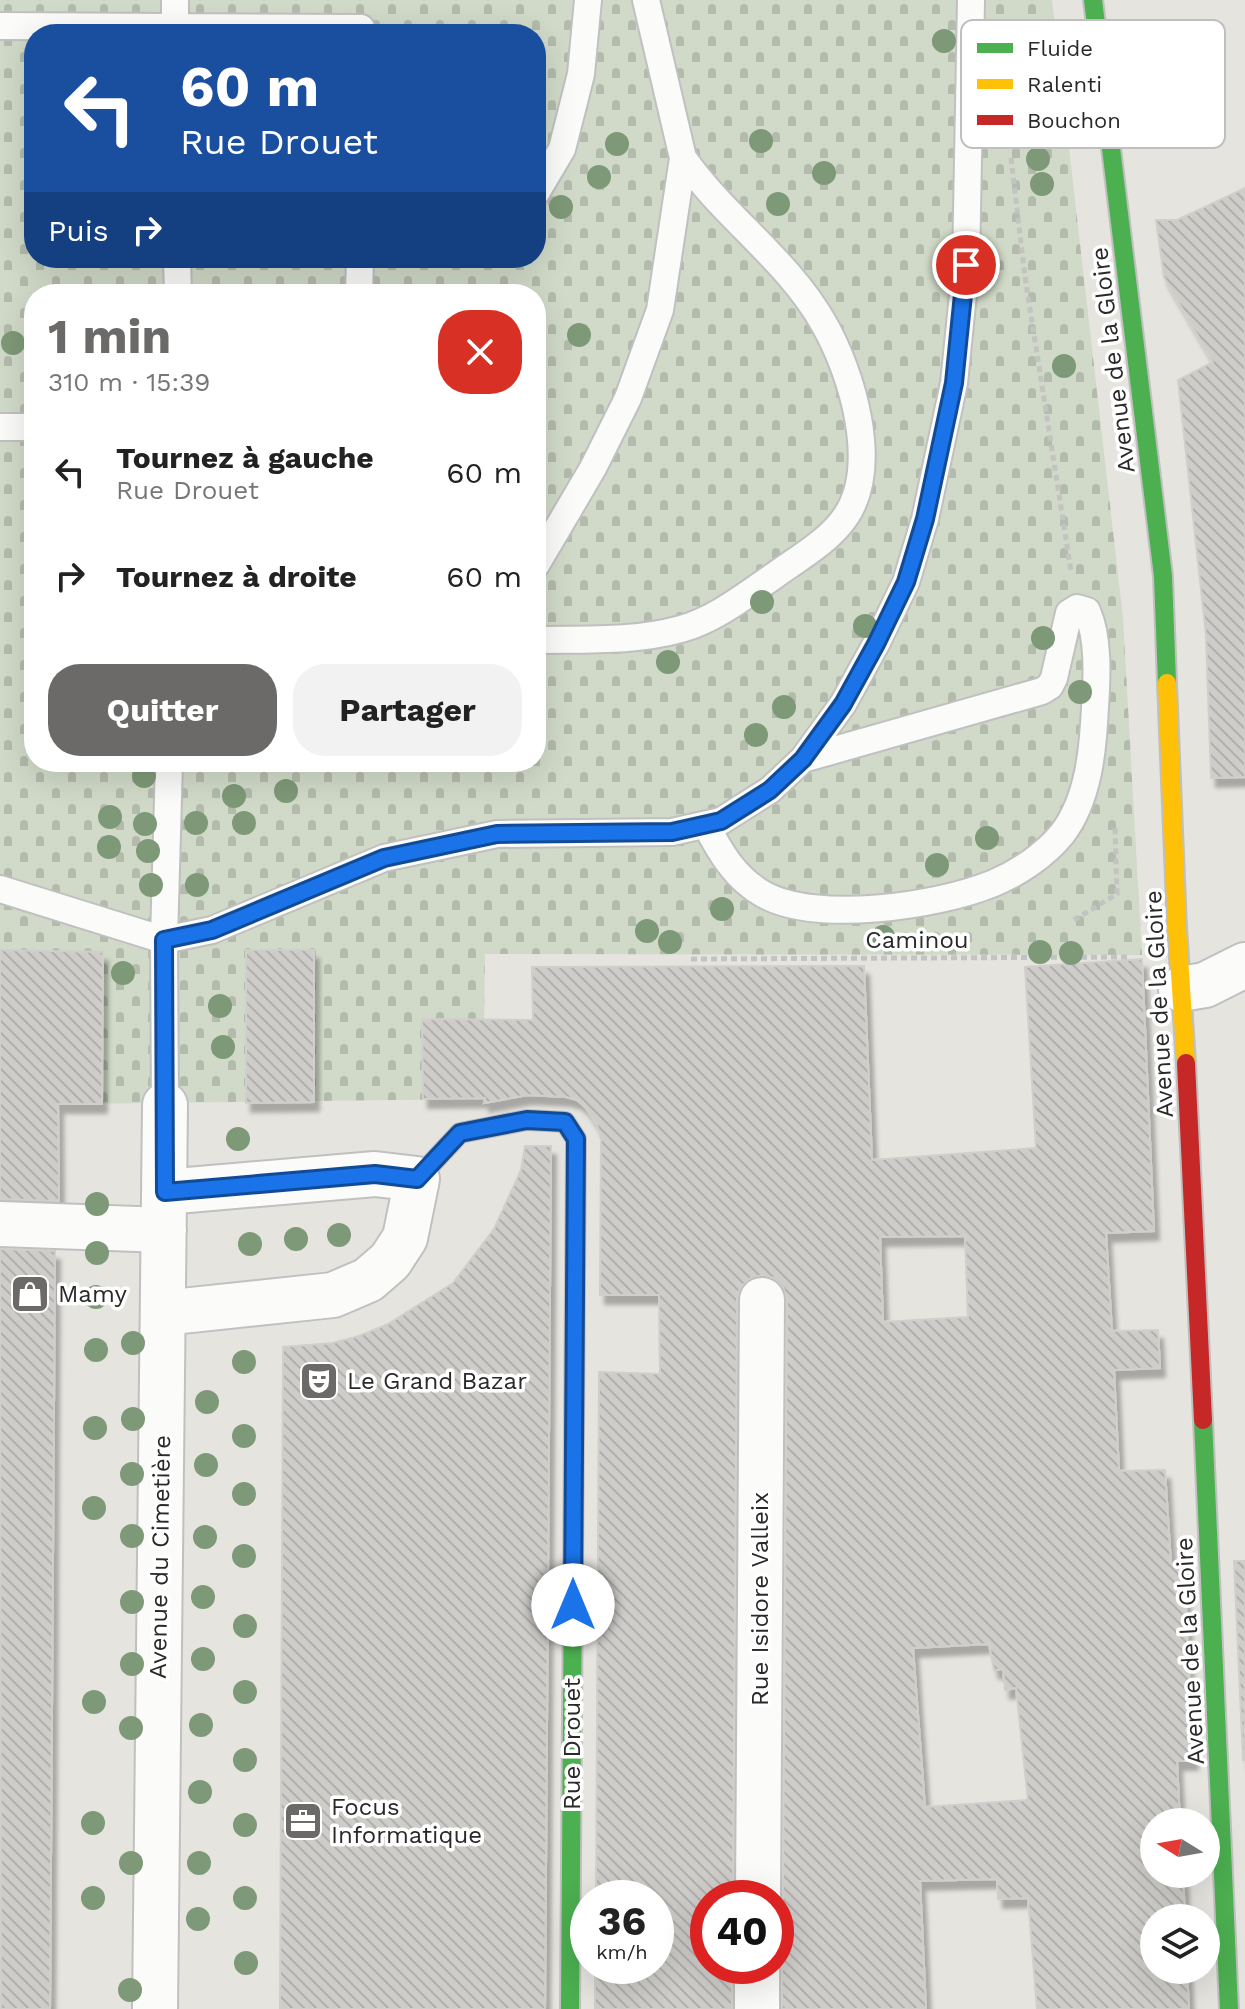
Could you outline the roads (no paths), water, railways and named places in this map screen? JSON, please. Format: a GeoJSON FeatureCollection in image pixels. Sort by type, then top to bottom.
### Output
{"type":"FeatureCollection","features":[{"type":"Feature","properties":{"kind":"street","name":"Avenue de la Gloire"},"geometry":{"type":"LineString","coordinates":[[1093,0],[1095,20]]}},
{"type":"Feature","properties":{"kind":"street","name":"Avenue de la Gloire"},"geometry":{"type":"LineString","coordinates":[[1111,148],[1163,576],[1181,989],[1234,1984]]}},
{"type":"Feature","properties":{"kind":"street"},"geometry":{"type":"LineString","coordinates":[[1181,989],[1205,985],[1245,965]]}},
{"type":"Feature","properties":{"kind":"street","name":"Avenue du Cimetière"},"geometry":{"type":"LineString","coordinates":[[155,2009],[165,1105]]}},
{"type":"Feature","properties":{"kind":"street","name":"Rue Drouet"},"geometry":{"type":"LineString","coordinates":[[417,1179],[460,1133],[527,1120],[565,1122],[576,1139],[570,2009]]}},
{"type":"Feature","properties":{"kind":"street"},"geometry":{"type":"LineString","coordinates":[[0,1224],[164,1211],[375,1174],[417,1179],[405,1238],[390,1261],[368,1280],[333,1295],[163,1313]]}},
{"type":"Feature","properties":{"kind":"street","name":"Rue Isidore Valleix"},"geometry":{"type":"LineString","coordinates":[[758,1880],[762,1300]]}},
{"type":"Feature","properties":{"kind":"street"},"geometry":{"type":"LineString","coordinates":[[757,1984],[757,2009]]}},
{"type":"Feature","properties":{"kind":"lane"},"geometry":{"type":"LineString","coordinates":[[175,0],[175,24]]}},
{"type":"Feature","properties":{"kind":"lane"},"geometry":{"type":"LineString","coordinates":[[546,176],[562,149],[581,74],[588,0]]}},
{"type":"Feature","properties":{"kind":"lane"},"geometry":{"type":"LineString","coordinates":[[546,640],[630,638],[684,628],[734,604],[830,534],[846,516],[856,496],[860,471],[857,413],[841,356],[805,293],[702,186],[683,158],[646,0]]}},
{"type":"Feature","properties":{"kind":"lane"},"geometry":{"type":"LineString","coordinates":[[971,0],[971,20]]}},
{"type":"Feature","properties":{"kind":"lane"},"geometry":{"type":"LineString","coordinates":[[0,26],[24,27]]}},
{"type":"Feature","properties":{"kind":"lane"},"geometry":{"type":"LineString","coordinates":[[0,889],[164,940],[212,930],[384,858],[497,834],[672,832],[721,821],[759,798],[803,759],[843,704],[906,582],[925,519],[954,383],[966,265],[968,148]]}},
{"type":"Feature","properties":{"kind":"lane"},"geometry":{"type":"LineString","coordinates":[[546,548],[593,468],[645,358],[660,310],[683,158]]}},
{"type":"Feature","properties":{"kind":"lane"},"geometry":{"type":"LineString","coordinates":[[0,427],[24,427]]}},
{"type":"Feature","properties":{"kind":"lane"},"geometry":{"type":"LineString","coordinates":[[706,825],[720,853],[742,879],[764,895],[824,910],[892,906],[959,895],[1021,870],[1061,834],[1074,813],[1085,783],[1094,725],[1093,625],[1087,611],[1077,608],[1069,613],[1054,678],[1050,686],[1042,691],[803,759]]}},
{"type":"Feature","properties":{"kind":"lane"},"geometry":{"type":"LineString","coordinates":[[165,1105],[164,940],[169,772]]}},
{"type":"Feature","properties":{"kind":"place","name":"Mamy"},"geometry":{"type":"Point","coordinates":[30,1294]}},
{"type":"Feature","properties":{"kind":"place","name":"Le Grand Bazar"},"geometry":{"type":"Point","coordinates":[319,1381]}},
{"type":"Feature","properties":{"kind":"place","name":"Focus Informatique"},"geometry":{"type":"Point","coordinates":[303,1821]}}]}
